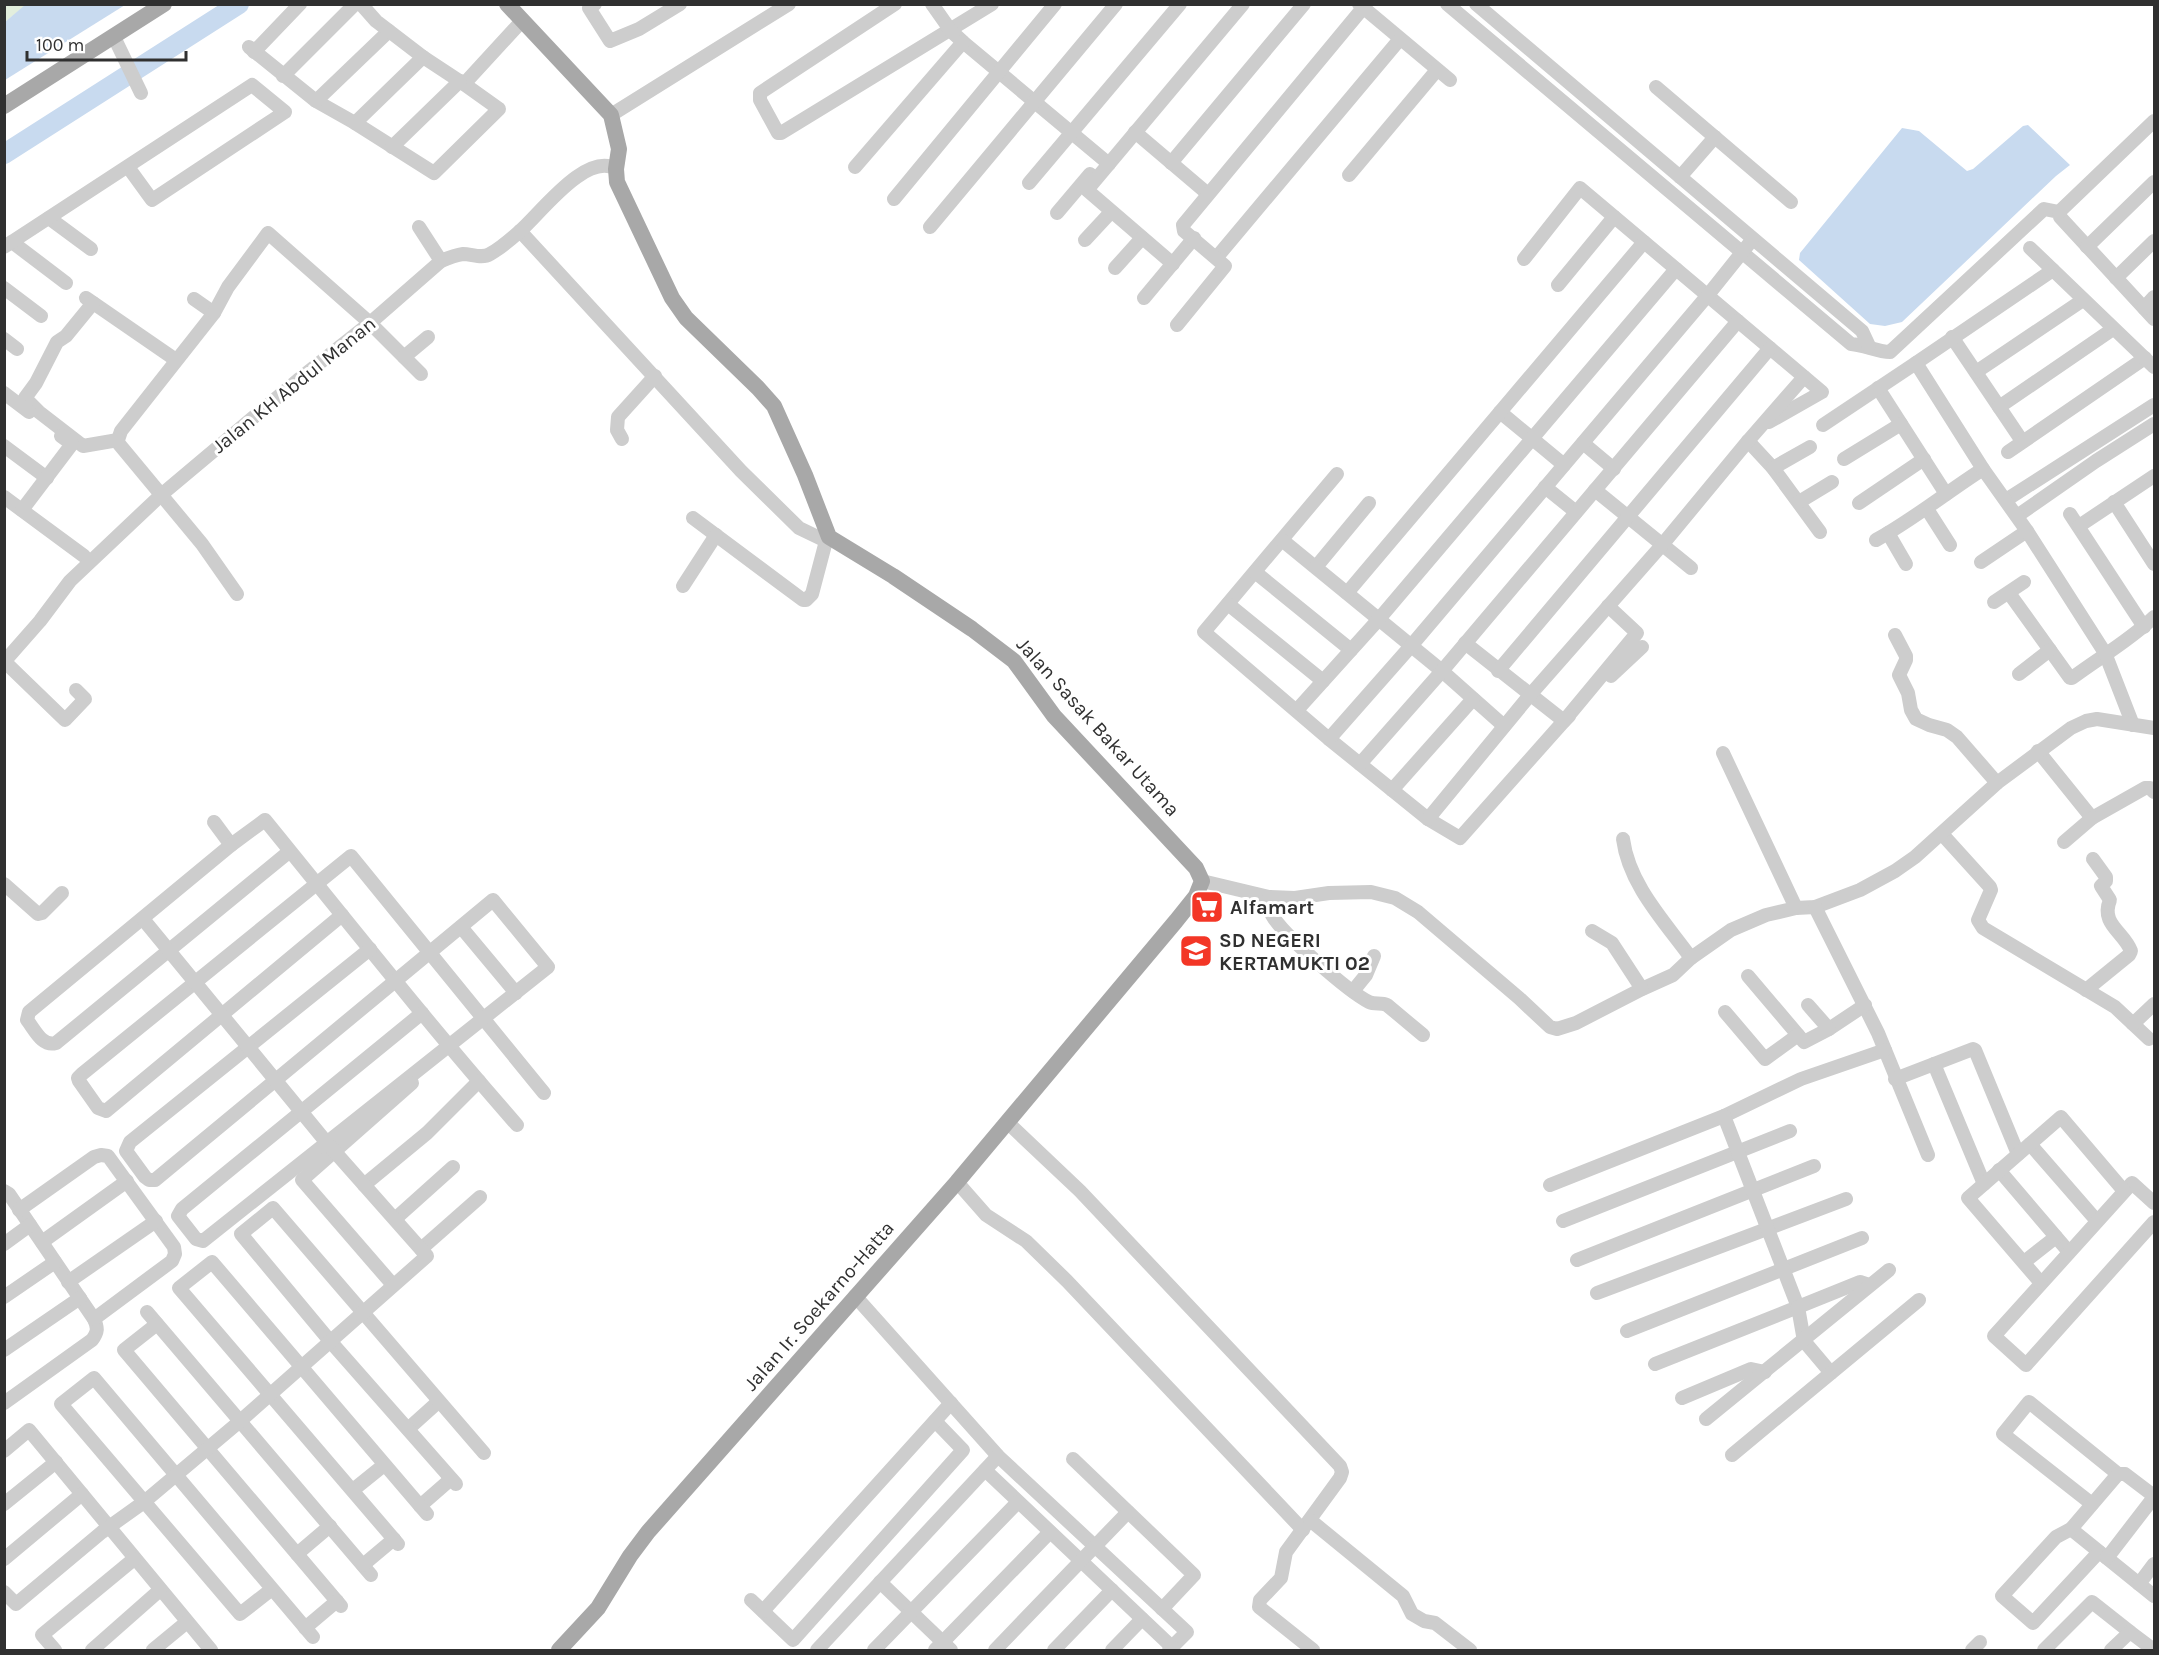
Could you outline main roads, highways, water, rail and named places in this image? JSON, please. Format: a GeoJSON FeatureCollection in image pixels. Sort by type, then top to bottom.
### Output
{"type":"FeatureCollection","features":[{"type":"Feature","properties":{"kind":"main road"},"geometry":{"type":"LineString","coordinates":[[4,106],[164,4]]}},
{"type":"Feature","properties":{"kind":"main road","name":"Jalan Sasak Bakar Utama"},"geometry":{"type":"LineString","coordinates":[[507,4],[521,22],[611,115],[619,148],[616,182],[672,298],[686,318],[759,388],[774,406],[832,541],[859,553],[903,582],[1014,661],[1054,716],[1196,868],[1202,881],[1196,896],[1122,988]]}},
{"type":"Feature","properties":{"kind":"main road","name":"Jalan Ir. Soekarno-Hatta"},"geometry":{"type":"LineString","coordinates":[[560,1650],[598,1608],[630,1556],[648,1532],[957,1182],[1122,988]]}},
{"type":"Feature","properties":{"kind":"water"},"geometry":{"type":"Polygon","coordinates":[[[25,5],[125,5],[5,80],[5,22],[25,5]]]}},
{"type":"Feature","properties":{"kind":"water"},"geometry":{"type":"Polygon","coordinates":[[[2028,125],[2070,165],[1902,322],[1885,326],[1870,324],[1799,260],[1800,253],[1902,128],[1919,131],[1967,171],[1973,169],[2023,126],[2028,125]]]}},
{"type":"Feature","properties":{"kind":"waterway"},"geometry":{"type":"LineString","coordinates":[[4,154],[239,4]]}},
{"type":"Feature","properties":{"kind":"place","name":"Alfamart"},"geometry":{"type":"Point","coordinates":[1207,907]}},
{"type":"Feature","properties":{"kind":"place","name":"SD NEGERI KERTAMUKTI 02"},"geometry":{"type":"Point","coordinates":[1196,951]}}]}
